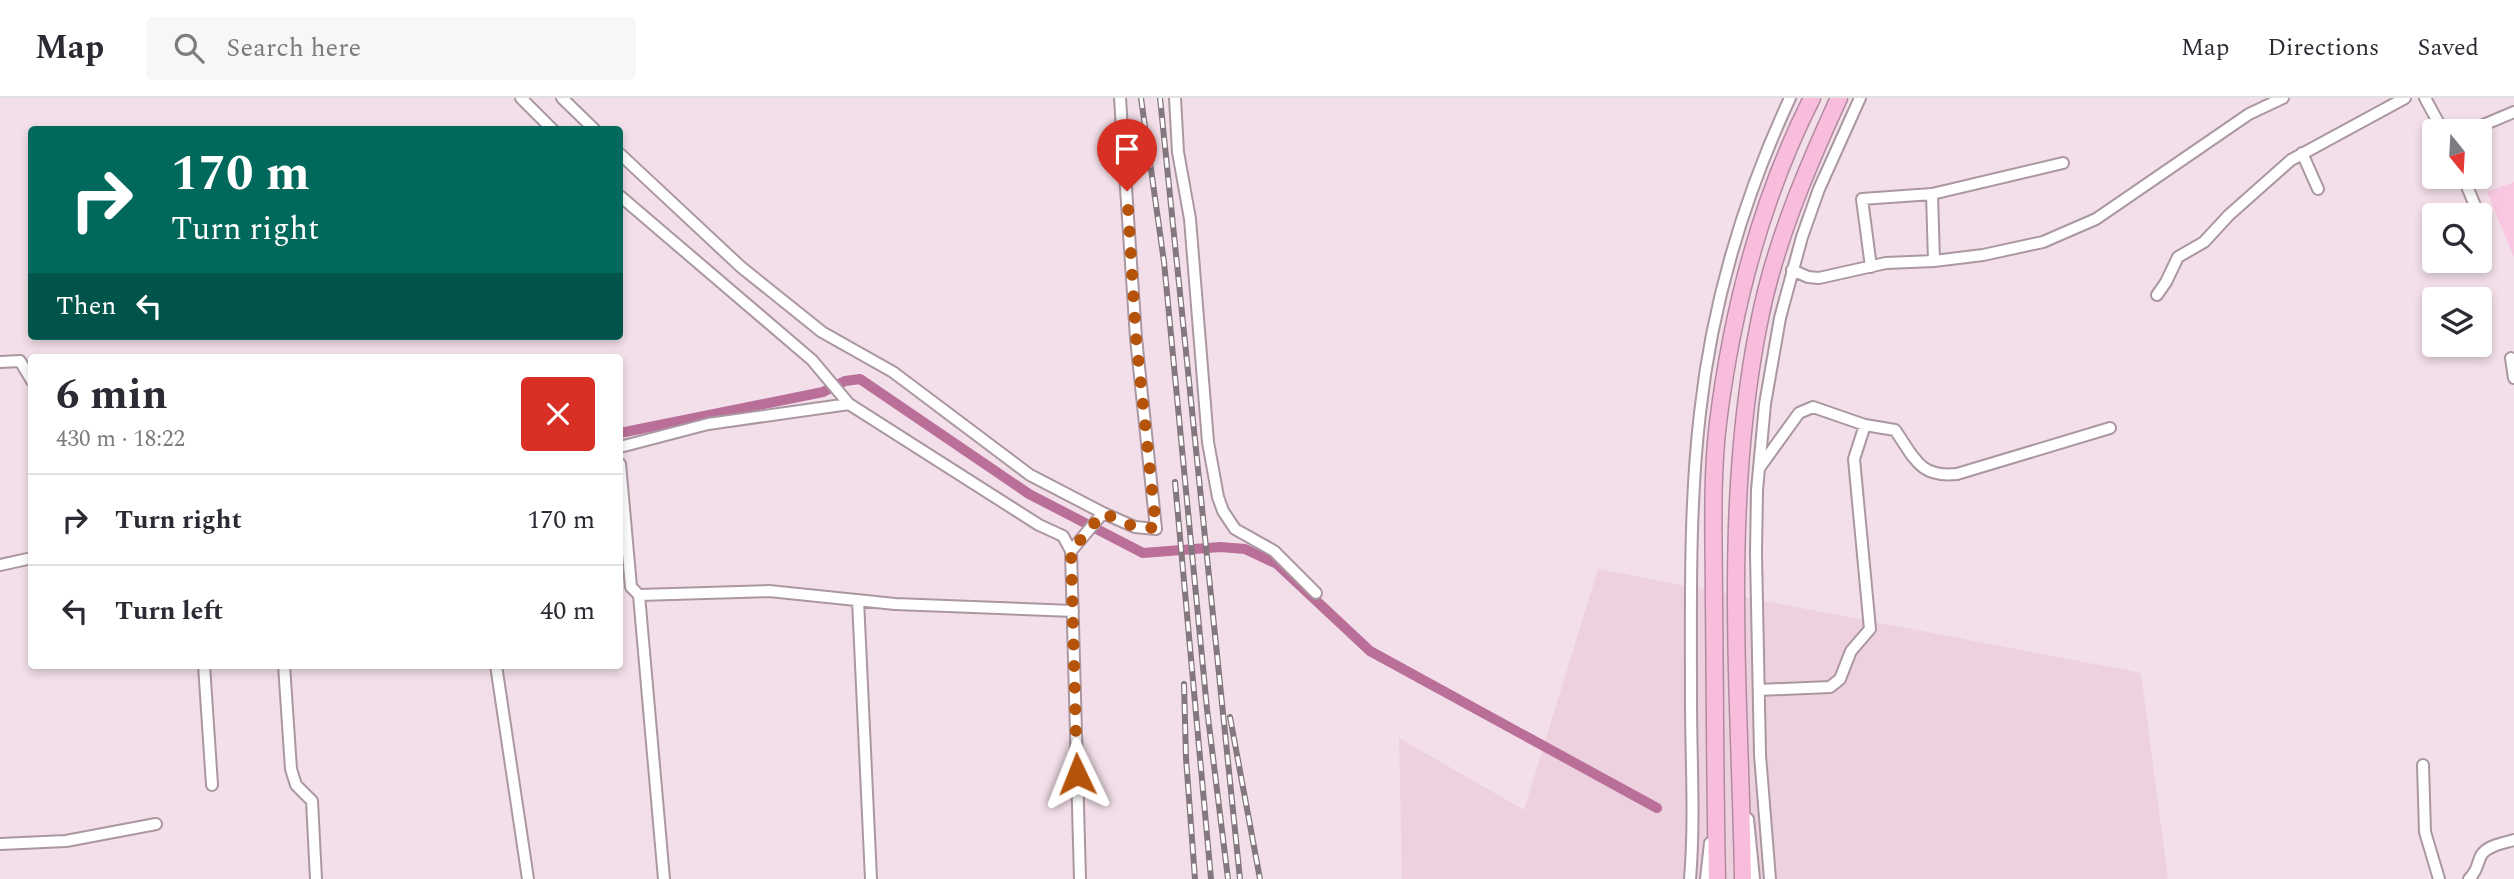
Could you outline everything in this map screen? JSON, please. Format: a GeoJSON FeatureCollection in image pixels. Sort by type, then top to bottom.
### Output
{"type":"FeatureCollection","features":[{"type":"Feature","properties":{"kind":"highway"},"geometry":{"type":"LineString","coordinates":[[1717,879],[1714,531],[1718,425],[1730,346],[1745,276],[1770,195],[1812,98]]}},
{"type":"Feature","properties":{"kind":"highway"},"geometry":{"type":"LineString","coordinates":[[1743,879],[1736,531],[1739,461],[1748,385],[1764,300],[1794,200],[1839,98]]}},
{"type":"Feature","properties":{"kind":"street"},"geometry":{"type":"LineString","coordinates":[[521,98],[548,126]]}},
{"type":"Feature","properties":{"kind":"street"},"geometry":{"type":"LineString","coordinates":[[562,98],[591,126]]}},
{"type":"Feature","properties":{"kind":"street"},"geometry":{"type":"LineString","coordinates":[[623,157],[741,267],[822,332],[893,372],[1030,474],[1135,527],[1156,528],[1136,338],[1120,98]]}},
{"type":"Feature","properties":{"kind":"street"},"geometry":{"type":"LineString","coordinates":[[1175,98],[1178,152],[1190,219],[1208,442],[1217,497],[1235,529],[1274,551],[1316,593]]}},
{"type":"Feature","properties":{"kind":"street"},"geometry":{"type":"LineString","coordinates":[[1690,879],[1693,537],[1700,412],[1710,347],[1728,264],[1749,201],[1790,98]]}},
{"type":"Feature","properties":{"kind":"street"},"geometry":{"type":"LineString","coordinates":[[1769,879],[1760,755],[1756,554],[1758,470],[1770,367],[1792,270],[1819,189],[1860,98]]}},
{"type":"Feature","properties":{"kind":"street"},"geometry":{"type":"LineString","coordinates":[[1792,270],[1808,277],[1819,278],[1886,263],[1983,255],[2043,242],[2096,219],[2249,114],[2283,98]]}},
{"type":"Feature","properties":{"kind":"street"},"geometry":{"type":"LineString","coordinates":[[2157,295],[2178,257],[2204,242],[2291,160],[2405,98]]}},
{"type":"Feature","properties":{"kind":"street"},"geometry":{"type":"LineString","coordinates":[[2425,98],[2436,119]]}},
{"type":"Feature","properties":{"kind":"street"},"geometry":{"type":"LineString","coordinates":[[2492,121],[2514,112]]}},
{"type":"Feature","properties":{"kind":"street"},"geometry":{"type":"LineString","coordinates":[[2302,153],[2318,190]]}},
{"type":"Feature","properties":{"kind":"street"},"geometry":{"type":"LineString","coordinates":[[1871,267],[1862,199],[1931,194],[2063,163]]}},
{"type":"Feature","properties":{"kind":"street"},"geometry":{"type":"LineString","coordinates":[[1931,194],[1934,261]]}},
{"type":"Feature","properties":{"kind":"street"},"geometry":{"type":"LineString","coordinates":[[623,199],[767,321],[828,378],[849,403],[1039,526],[1063,536],[1071,551],[1080,879]]}},
{"type":"Feature","properties":{"kind":"street"},"geometry":{"type":"LineString","coordinates":[[2511,358],[2514,378]]}},
{"type":"Feature","properties":{"kind":"street"},"geometry":{"type":"LineString","coordinates":[[0,362],[20,361],[28,374]]}},
{"type":"Feature","properties":{"kind":"street"},"geometry":{"type":"LineString","coordinates":[[623,446],[708,424],[849,403]]}},
{"type":"Feature","properties":{"kind":"street"},"geometry":{"type":"LineString","coordinates":[[1758,470],[1799,413],[1813,407],[1865,425],[1895,430],[1924,470],[1940,476],[1957,474],[2110,428]]}},
{"type":"Feature","properties":{"kind":"street"},"geometry":{"type":"LineString","coordinates":[[1759,690],[1830,687],[1840,679],[1852,651],[1870,629],[1854,459],[1865,425]]}},
{"type":"Feature","properties":{"kind":"street"},"geometry":{"type":"LineString","coordinates":[[623,498],[631,587],[639,595],[664,879]]}},
{"type":"Feature","properties":{"kind":"street"},"geometry":{"type":"LineString","coordinates":[[1071,551],[1103,513]]}},
{"type":"Feature","properties":{"kind":"street"},"geometry":{"type":"LineString","coordinates":[[0,565],[28,559]]}},
{"type":"Feature","properties":{"kind":"street"},"geometry":{"type":"LineString","coordinates":[[639,595],[769,590],[895,604],[1073,611]]}},
{"type":"Feature","properties":{"kind":"street"},"geometry":{"type":"LineString","coordinates":[[858,600],[871,879]]}},
{"type":"Feature","properties":{"kind":"street"},"geometry":{"type":"LineString","coordinates":[[204,669],[212,785]]}},
{"type":"Feature","properties":{"kind":"street"},"geometry":{"type":"LineString","coordinates":[[284,669],[291,769],[296,785],[312,801],[316,879]]}},
{"type":"Feature","properties":{"kind":"street"},"geometry":{"type":"LineString","coordinates":[[497,669],[528,879]]}},
{"type":"Feature","properties":{"kind":"street"},"geometry":{"type":"LineString","coordinates":[[1739,744],[1754,879]]}},
{"type":"Feature","properties":{"kind":"street"},"geometry":{"type":"LineString","coordinates":[[2423,765],[2426,832],[2439,879]]}},
{"type":"Feature","properties":{"kind":"street"},"geometry":{"type":"LineString","coordinates":[[1706,879],[1715,788]]}},
{"type":"Feature","properties":{"kind":"street"},"geometry":{"type":"LineString","coordinates":[[0,844],[66,841],[156,824]]}},
{"type":"Feature","properties":{"kind":"street"},"geometry":{"type":"LineString","coordinates":[[2469,879],[2477,871],[2483,854],[2496,845],[2514,840]]}},
{"type":"Feature","properties":{"kind":"shaded area"},"geometry":{"type":"Polygon","coordinates":[[[2514,182],[2514,257],[2492,203],[2487,192],[2514,182]]]}},
{"type":"Feature","properties":{"kind":"shaded area"},"geometry":{"type":"Polygon","coordinates":[[[1598,569],[2141,673],[2168,879],[1402,879],[1399,738],[1524,810],[1598,569]]]}},
{"type":"Feature","properties":{"kind":"waterway"},"geometry":{"type":"LineString","coordinates":[[623,432],[823,392],[845,381],[860,379],[1029,494],[1143,553],[1220,547],[1245,549],[1277,564],[1370,651],[1657,808]]}},
{"type":"Feature","properties":{"kind":"railway"},"geometry":{"type":"LineString","coordinates":[[1141,98],[1164,262],[1207,709],[1228,879]]}},
{"type":"Feature","properties":{"kind":"railway"},"geometry":{"type":"LineString","coordinates":[[1160,98],[1240,879]]}},
{"type":"Feature","properties":{"kind":"railway"},"geometry":{"type":"LineString","coordinates":[[1175,482],[1211,879]]}},
{"type":"Feature","properties":{"kind":"railway"},"geometry":{"type":"LineString","coordinates":[[1184,684],[1186,758],[1195,879]]}},
{"type":"Feature","properties":{"kind":"railway"},"geometry":{"type":"LineString","coordinates":[[1230,717],[1260,879]]}},
{"type":"Feature","properties":{"kind":"route"},"geometry":{"type":"LineString","coordinates":[[1077,774],[1071,551],[1103,513],[1135,527],[1156,528],[1136,338],[1127,191]]}}]}
